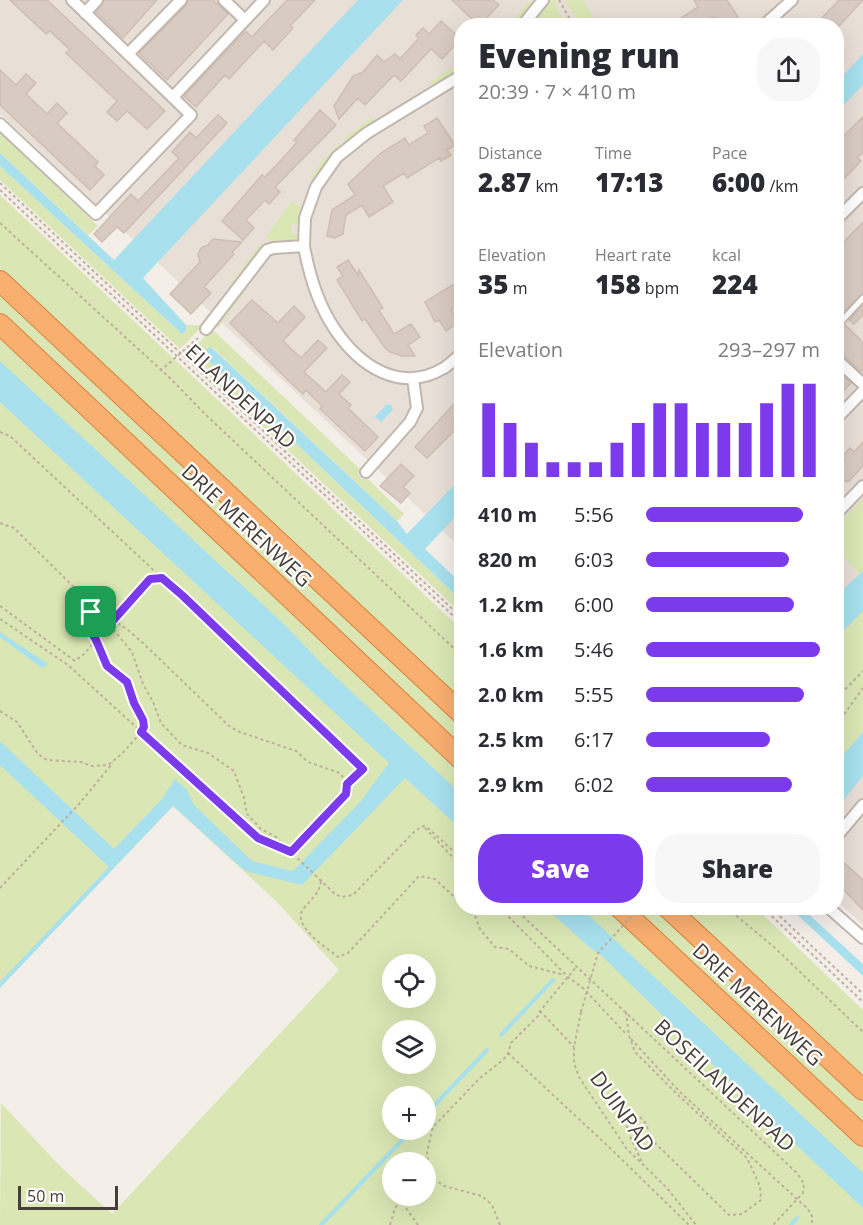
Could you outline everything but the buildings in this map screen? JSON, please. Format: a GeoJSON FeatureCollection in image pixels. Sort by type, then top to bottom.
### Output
{"type":"FeatureCollection","features":[{"type":"Feature","properties":{"kind":"highway","name":"DRIE MERENWEG"},"geometry":{"type":"LineString","coordinates":[[0,281],[454,707]]}},
{"type":"Feature","properties":{"kind":"highway","name":"DRIE MERENWEG"},"geometry":{"type":"LineString","coordinates":[[0,324],[454,752]]}},
{"type":"Feature","properties":{"kind":"highway","name":"DRIE MERENWEG"},"geometry":{"type":"LineString","coordinates":[[627,915],[863,1136]]}},
{"type":"Feature","properties":{"kind":"highway","name":"DRIE MERENWEG"},"geometry":{"type":"LineString","coordinates":[[676,915],[863,1090]]}},
{"type":"Feature","properties":{"kind":"street"},"geometry":{"type":"LineString","coordinates":[[0,124],[96,214],[191,115],[72,0]]}},
{"type":"Feature","properties":{"kind":"street"},"geometry":{"type":"LineString","coordinates":[[85,13],[97,0]]}},
{"type":"Feature","properties":{"kind":"street"},"geometry":{"type":"LineString","coordinates":[[128,54],[181,0]]}},
{"type":"Feature","properties":{"kind":"street"},"geometry":{"type":"LineString","coordinates":[[224,0],[245,20]]}},
{"type":"Feature","properties":{"kind":"street"},"geometry":{"type":"LineString","coordinates":[[173,97],[264,0]]}},
{"type":"Feature","properties":{"kind":"street"},"geometry":{"type":"LineString","coordinates":[[528,18],[543,0]]}},
{"type":"Feature","properties":{"kind":"street"},"geometry":{"type":"LineString","coordinates":[[771,18],[788,2]]}},
{"type":"Feature","properties":{"kind":"street"},"geometry":{"type":"LineString","coordinates":[[454,80],[367,133],[337,157],[316,187],[305,218],[304,246],[308,268],[334,328],[366,363],[387,375],[413,379],[445,368],[454,360]]}},
{"type":"Feature","properties":{"kind":"street"},"geometry":{"type":"LineString","coordinates":[[844,212],[863,193]]}},
{"type":"Feature","properties":{"kind":"street"},"geometry":{"type":"LineString","coordinates":[[206,329],[267,250],[304,246]]}},
{"type":"Feature","properties":{"kind":"street"},"geometry":{"type":"LineString","coordinates":[[844,366],[863,384]]}},
{"type":"Feature","properties":{"kind":"street"},"geometry":{"type":"LineString","coordinates":[[366,472],[410,422],[417,408],[413,379]]}},
{"type":"Feature","properties":{"kind":"street"},"geometry":{"type":"LineString","coordinates":[[844,411],[863,391]]}},
{"type":"Feature","properties":{"kind":"street"},"geometry":{"type":"LineString","coordinates":[[844,506],[863,486]]}},
{"type":"Feature","properties":{"kind":"street"},"geometry":{"type":"LineString","coordinates":[[844,828],[863,805]]}},
{"type":"Feature","properties":{"kind":"street"},"geometry":{"type":"LineString","coordinates":[[837,915],[863,938]]}},
{"type":"Feature","properties":{"kind":"lane"},"geometry":{"type":"LineString","coordinates":[[844,318],[863,297]]}},
{"type":"Feature","properties":{"kind":"path"},"geometry":{"type":"LineString","coordinates":[[559,0],[570,18]]}},
{"type":"Feature","properties":{"kind":"path"},"geometry":{"type":"LineString","coordinates":[[0,183],[454,610]]}},
{"type":"Feature","properties":{"kind":"path","name":"EILANDENPAD"},"geometry":{"type":"LineString","coordinates":[[0,190],[454,616]]}},
{"type":"Feature","properties":{"kind":"path"},"geometry":{"type":"LineString","coordinates":[[0,222],[454,648]]}},
{"type":"Feature","properties":{"kind":"path"},"geometry":{"type":"LineString","coordinates":[[160,371],[182,354],[206,329]]}},
{"type":"Feature","properties":{"kind":"path"},"geometry":{"type":"LineString","coordinates":[[0,432],[9,436],[183,596],[363,769],[347,784],[290,851]]}},
{"type":"Feature","properties":{"kind":"path"},"geometry":{"type":"LineString","coordinates":[[0,523],[14,528],[94,607],[144,644],[228,725],[237,731],[296,751],[308,762],[340,773],[347,784]]}},
{"type":"Feature","properties":{"kind":"path"},"geometry":{"type":"LineString","coordinates":[[0,606],[75,661],[150,579],[162,578]]}},
{"type":"Feature","properties":{"kind":"path"},"geometry":{"type":"LineString","coordinates":[[0,888],[79,804],[144,727],[127,682],[107,666],[90,630],[86,618],[91,612],[96,612],[132,652],[143,684],[161,723],[182,745],[208,753],[234,771],[247,814],[261,829],[276,837],[285,848]]}},
{"type":"Feature","properties":{"kind":"path"},"geometry":{"type":"LineString","coordinates":[[0,619],[68,665],[258,838],[290,851],[335,894],[342,897],[353,895],[415,831],[423,826]]}},
{"type":"Feature","properties":{"kind":"path"},"geometry":{"type":"LineString","coordinates":[[844,691],[863,671]]}},
{"type":"Feature","properties":{"kind":"path"},"geometry":{"type":"LineString","coordinates":[[844,714],[863,688]]}},
{"type":"Feature","properties":{"kind":"path"},"geometry":{"type":"LineString","coordinates":[[0,711],[17,722],[38,754],[47,760],[81,762],[92,766],[108,765],[113,762]]}},
{"type":"Feature","properties":{"kind":"path"},"geometry":{"type":"LineString","coordinates":[[423,826],[454,852]]}},
{"type":"Feature","properties":{"kind":"path"},"geometry":{"type":"LineString","coordinates":[[423,826],[454,859]]}},
{"type":"Feature","properties":{"kind":"path"},"geometry":{"type":"LineString","coordinates":[[320,880],[317,895],[303,909],[300,921],[308,932],[338,957],[348,953],[419,876],[435,879],[454,897]]}},
{"type":"Feature","properties":{"kind":"path"},"geometry":{"type":"LineString","coordinates":[[474,915],[480,929],[495,947],[509,949],[529,966],[560,973],[583,988],[680,1092],[808,1209],[813,1218],[811,1225]]}},
{"type":"Feature","properties":{"kind":"path"},"geometry":{"type":"LineString","coordinates":[[507,915],[567,977]]}},
{"type":"Feature","properties":{"kind":"path","name":"BOSEILANDENPAD"},"geometry":{"type":"LineString","coordinates":[[522,915],[797,1173],[804,1184],[803,1193],[798,1199]]}},
{"type":"Feature","properties":{"kind":"path","name":"DUINPAD"},"geometry":{"type":"LineString","coordinates":[[633,915],[598,953],[574,1047],[574,1063],[579,1077],[626,1148],[667,1188],[696,1225]]}},
{"type":"Feature","properties":{"kind":"path"},"geometry":{"type":"LineString","coordinates":[[735,915],[774,947],[863,1032]]}},
{"type":"Feature","properties":{"kind":"path"},"geometry":{"type":"LineString","coordinates":[[770,915],[863,1002]]}},
{"type":"Feature","properties":{"kind":"path"},"geometry":{"type":"LineString","coordinates":[[778,915],[863,994]]}},
{"type":"Feature","properties":{"kind":"path"},"geometry":{"type":"LineString","coordinates":[[426,1152],[433,1127],[480,1078],[508,1053],[512,1043],[538,1016],[577,966]]}},
{"type":"Feature","properties":{"kind":"path"},"geometry":{"type":"LineString","coordinates":[[540,1011],[574,1047]]}},
{"type":"Feature","properties":{"kind":"path"},"geometry":{"type":"LineString","coordinates":[[626,1012],[629,1036],[635,1052],[747,1158],[760,1186],[761,1200],[742,1214],[729,1215],[653,1141],[644,1120],[634,1114],[630,1116],[627,1126],[642,1162]]}},
{"type":"Feature","properties":{"kind":"path"},"geometry":{"type":"LineString","coordinates":[[508,1053],[689,1225]]}},
{"type":"Feature","properties":{"kind":"path"},"geometry":{"type":"LineString","coordinates":[[436,1182],[482,1196],[492,1205],[500,1225]]}},
{"type":"Feature","properties":{"kind":"path"},"geometry":{"type":"LineString","coordinates":[[773,1225],[798,1199]]}},
{"type":"Feature","properties":{"kind":"path"},"geometry":{"type":"LineString","coordinates":[[390,1225],[397,1206]]}},
{"type":"Feature","properties":{"kind":"path"},"geometry":{"type":"LineString","coordinates":[[406,1206],[418,1225]]}},
{"type":"Feature","properties":{"kind":"shaded area"},"geometry":{"type":"Polygon","coordinates":[[[0,0],[863,0],[863,925],[844,907],[844,18],[454,18],[454,541],[0,114],[0,0]]]}},
{"type":"Feature","properties":{"kind":"green space"},"geometry":{"type":"Polygon","coordinates":[[[551,0],[555,0],[558,12],[564,18],[535,18],[551,0]]]}},
{"type":"Feature","properties":{"kind":"green space"},"geometry":{"type":"Polygon","coordinates":[[[565,0],[583,0],[595,18],[578,18],[570,10],[565,0]]]}},
{"type":"Feature","properties":{"kind":"green space"},"geometry":{"type":"Polygon","coordinates":[[[529,1],[534,4],[521,18],[515,18],[529,1]]]}},
{"type":"Feature","properties":{"kind":"green space"},"geometry":{"type":"Polygon","coordinates":[[[454,66],[454,73],[432,87],[430,82],[454,66]]]}},
{"type":"Feature","properties":{"kind":"green space"},"geometry":{"type":"Polygon","coordinates":[[[372,117],[376,122],[347,143],[344,138],[372,117]]]}},
{"type":"Feature","properties":{"kind":"green space"},"geometry":{"type":"Polygon","coordinates":[[[0,133],[98,226],[88,235],[0,153],[0,133]]]}},
{"type":"Feature","properties":{"kind":"green space"},"geometry":{"type":"Polygon","coordinates":[[[337,145],[340,149],[315,181],[310,178],[320,164],[337,145]]]}},
{"type":"Feature","properties":{"kind":"green space"},"geometry":{"type":"Polygon","coordinates":[[[0,166],[182,334],[186,331],[186,325],[200,325],[209,313],[212,316],[180,349],[0,180],[0,166]]]}},
{"type":"Feature","properties":{"kind":"green space"},"geometry":{"type":"Polygon","coordinates":[[[0,195],[454,622],[454,694],[0,270],[0,195]]]}},
{"type":"Feature","properties":{"kind":"green space"},"geometry":{"type":"Polygon","coordinates":[[[292,201],[304,210],[300,224],[292,224],[291,233],[299,235],[298,241],[273,244],[266,236],[292,201]]]}},
{"type":"Feature","properties":{"kind":"green space"},"geometry":{"type":"Polygon","coordinates":[[[260,244],[264,246],[232,288],[229,286],[260,244]]]}},
{"type":"Feature","properties":{"kind":"green space"},"geometry":{"type":"Polygon","coordinates":[[[243,288],[246,290],[218,328],[216,325],[243,288]]]}},
{"type":"Feature","properties":{"kind":"green space"},"geometry":{"type":"Polygon","coordinates":[[[0,291],[454,718],[454,742],[0,317],[0,291]]]}},
{"type":"Feature","properties":{"kind":"green space"},"geometry":{"type":"Polygon","coordinates":[[[212,329],[361,470],[358,474],[362,479],[368,479],[404,514],[397,521],[212,347],[205,357],[454,593],[454,606],[187,355],[212,329]]]}},
{"type":"Feature","properties":{"kind":"green space"},"geometry":{"type":"Polygon","coordinates":[[[0,335],[454,763],[454,915],[615,915],[863,1147],[863,1225],[0,1225],[1,1103],[60,1166],[112,1214],[339,970],[276,901],[173,806],[0,986],[0,335]]]}},
{"type":"Feature","properties":{"kind":"green space"},"geometry":{"type":"Polygon","coordinates":[[[863,499],[863,571],[860,574],[844,558],[844,519],[863,499]]]}},
{"type":"Feature","properties":{"kind":"green space"},"geometry":{"type":"Polygon","coordinates":[[[863,611],[863,732],[844,754],[844,630],[863,611]]]}},
{"type":"Feature","properties":{"kind":"green space"},"geometry":{"type":"Polygon","coordinates":[[[640,915],[662,915],[863,1103],[863,1123],[640,915]]]}},
{"type":"Feature","properties":{"kind":"green space"},"geometry":{"type":"Polygon","coordinates":[[[691,915],[763,915],[863,1010],[863,1075],[691,915]]]}},
{"type":"Feature","properties":{"kind":"water"},"geometry":{"type":"Polygon","coordinates":[[[358,0],[403,0],[143,278],[186,325],[186,331],[182,334],[0,166],[0,153],[114,260],[358,0]]]}},
{"type":"Feature","properties":{"kind":"water"},"geometry":{"type":"Polygon","coordinates":[[[863,54],[863,85],[844,105],[844,74],[863,54]]]}},
{"type":"Feature","properties":{"kind":"water"},"geometry":{"type":"Polygon","coordinates":[[[211,347],[397,521],[407,534],[454,485],[454,518],[425,549],[454,576],[454,593],[205,357],[205,350],[211,347]]]}},
{"type":"Feature","properties":{"kind":"water"},"geometry":{"type":"Polygon","coordinates":[[[0,361],[286,626],[323,665],[454,788],[454,823],[405,778],[302,885],[245,871],[173,806],[0,988],[0,982],[109,867],[0,765],[0,741],[114,849],[162,799],[175,779],[187,790],[194,805],[252,861],[293,871],[360,802],[389,763],[0,402],[0,361]]]}},
{"type":"Feature","properties":{"kind":"water"},"geometry":{"type":"Polygon","coordinates":[[[387,404],[391,405],[393,410],[381,422],[375,417],[387,404]]]}},
{"type":"Feature","properties":{"kind":"water"},"geometry":{"type":"Polygon","coordinates":[[[863,571],[863,611],[844,630],[844,589],[863,571]]]}},
{"type":"Feature","properties":{"kind":"water"},"geometry":{"type":"Polygon","coordinates":[[[0,632],[48,664],[42,668],[0,637],[0,632]]]}},
{"type":"Feature","properties":{"kind":"water"},"geometry":{"type":"Polygon","coordinates":[[[863,732],[863,776],[844,799],[844,754],[863,732]]]}},
{"type":"Feature","properties":{"kind":"water"},"geometry":{"type":"Polygon","coordinates":[[[554,915],[588,915],[863,1173],[863,1208],[602,956],[554,915]]]}},
{"type":"Feature","properties":{"kind":"water"},"geometry":{"type":"Polygon","coordinates":[[[798,915],[810,915],[863,964],[863,976],[798,915]]]}},
{"type":"Feature","properties":{"kind":"waterway"},"geometry":{"type":"LineString","coordinates":[[501,1035],[553,980]]}},
{"type":"Feature","properties":{"kind":"waterway"},"geometry":{"type":"LineString","coordinates":[[436,1104],[487,1050]]}},
{"type":"Feature","properties":{"kind":"waterway"},"geometry":{"type":"LineString","coordinates":[[321,1225],[402,1140]]}},
{"type":"Feature","properties":{"kind":"waterway"},"geometry":{"type":"LineString","coordinates":[[791,1225],[797,1218]]}},
{"type":"Feature","properties":{"kind":"route"},"geometry":{"type":"LineString","coordinates":[[162,578],[363,769],[347,784],[346,794],[291,852],[277,844],[258,838],[141,732],[144,727],[143,720],[127,682],[107,666],[90,630],[86,618],[91,612],[96,612],[109,625],[150,579],[162,578]]}}]}
